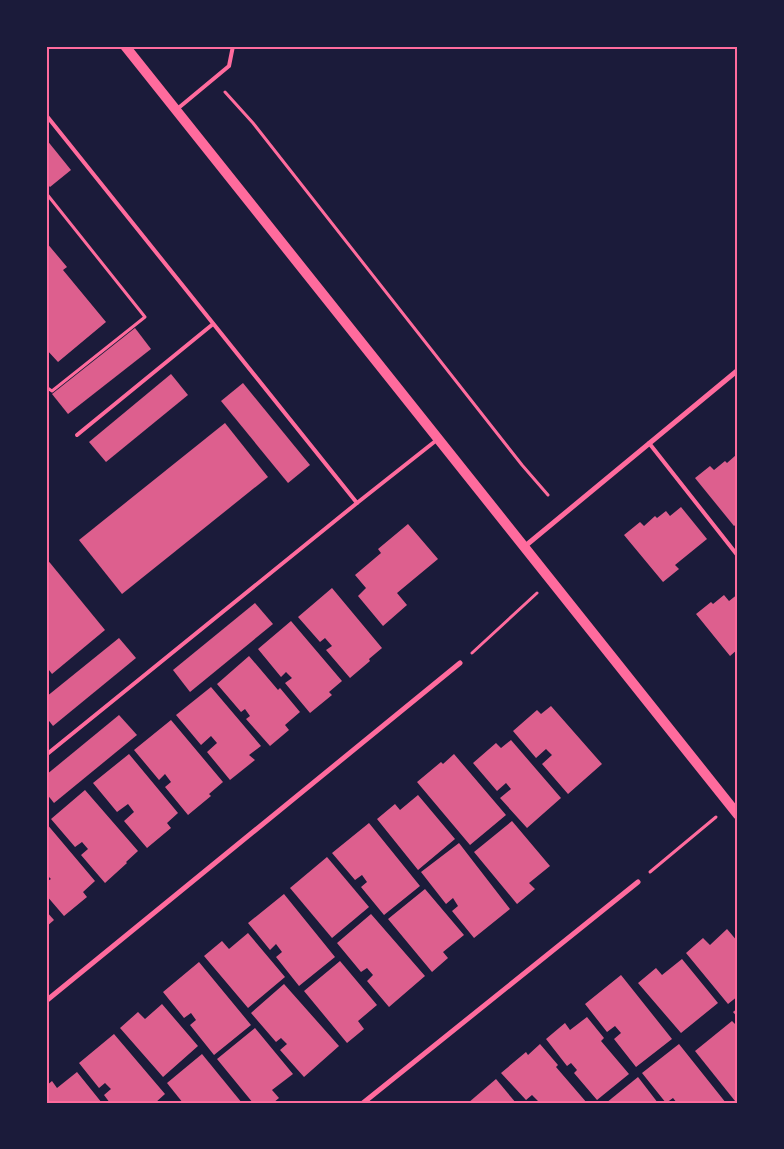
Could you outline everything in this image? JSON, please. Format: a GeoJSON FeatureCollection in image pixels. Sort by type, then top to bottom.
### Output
{"type":"FeatureCollection","features":[{"type":"Feature","properties":{"kind":"main road"},"geometry":{"type":"LineString","coordinates":[[125,46],[738,815]]}},
{"type":"Feature","properties":{"kind":"street"},"geometry":{"type":"LineString","coordinates":[[524,547],[738,370]]}},
{"type":"Feature","properties":{"kind":"street"},"geometry":{"type":"LineString","coordinates":[[46,1001],[460,663]]}},
{"type":"Feature","properties":{"kind":"street"},"geometry":{"type":"LineString","coordinates":[[364,1103],[638,882]]}},
{"type":"Feature","properties":{"kind":"lane"},"geometry":{"type":"LineString","coordinates":[[176,110],[229,66],[233,46]]}},
{"type":"Feature","properties":{"kind":"lane"},"geometry":{"type":"LineString","coordinates":[[46,115],[357,503]]}},
{"type":"Feature","properties":{"kind":"lane"},"geometry":{"type":"LineString","coordinates":[[77,435],[213,324]]}},
{"type":"Feature","properties":{"kind":"lane"},"geometry":{"type":"LineString","coordinates":[[46,755],[438,439]]}},
{"type":"Feature","properties":{"kind":"lane"},"geometry":{"type":"LineString","coordinates":[[649,443],[738,556]]}},
{"type":"Feature","properties":{"kind":"path"},"geometry":{"type":"LineString","coordinates":[[215,77],[225,93],[253,123],[522,465],[548,494]]}},
{"type":"Feature","properties":{"kind":"path"},"geometry":{"type":"LineString","coordinates":[[46,193],[145,317],[52,391],[46,387]]}},
{"type":"Feature","properties":{"kind":"path"},"geometry":{"type":"LineString","coordinates":[[460,663],[551,580]]}},
{"type":"Feature","properties":{"kind":"path"},"geometry":{"type":"LineString","coordinates":[[638,882],[730,805]]}},
{"type":"Feature","properties":{"kind":"building"},"geometry":{"type":"Polygon","coordinates":[[[46,139],[71,170],[50,187],[46,183],[46,139]]]}},
{"type":"Feature","properties":{"kind":"building"},"geometry":{"type":"Polygon","coordinates":[[[46,242],[67,267],[63,270],[106,322],[58,362],[46,349],[46,242]]]}},
{"type":"Feature","properties":{"kind":"building"},"geometry":{"type":"Polygon","coordinates":[[[135,328],[151,349],[68,414],[52,394],[135,328]]]}},
{"type":"Feature","properties":{"kind":"building"},"geometry":{"type":"Polygon","coordinates":[[[171,374],[188,395],[106,462],[89,442],[171,374]]]}},
{"type":"Feature","properties":{"kind":"building"},"geometry":{"type":"Polygon","coordinates":[[[243,383],[310,465],[288,483],[221,401],[243,383]]]}},
{"type":"Feature","properties":{"kind":"building"},"geometry":{"type":"Polygon","coordinates":[[[225,423],[268,477],[122,594],[79,540],[225,423]]]}},
{"type":"Feature","properties":{"kind":"building"},"geometry":{"type":"Polygon","coordinates":[[[736,455],[738,457],[738,523],[734,526],[695,478],[710,466],[714,470],[725,461],[727,463],[736,455]]]}},
{"type":"Feature","properties":{"kind":"building"},"geometry":{"type":"Polygon","coordinates":[[[681,507],[707,539],[675,565],[679,569],[663,582],[624,535],[640,522],[644,526],[655,516],[657,518],[666,511],[670,516],[681,507]]]}},
{"type":"Feature","properties":{"kind":"building"},"geometry":{"type":"Polygon","coordinates":[[[408,524],[438,559],[397,593],[407,605],[383,626],[358,596],[366,588],[355,575],[381,553],[378,549],[408,524]]]}},
{"type":"Feature","properties":{"kind":"building"},"geometry":{"type":"Polygon","coordinates":[[[46,558],[105,630],[52,674],[46,666],[46,558]]]}},
{"type":"Feature","properties":{"kind":"building"},"geometry":{"type":"Polygon","coordinates":[[[332,588],[382,648],[350,678],[326,650],[332,646],[325,638],[320,642],[298,617],[332,588]]]}},
{"type":"Feature","properties":{"kind":"building"},"geometry":{"type":"Polygon","coordinates":[[[738,594],[738,649],[730,656],[696,614],[711,602],[713,604],[724,595],[729,601],[738,594]]]}},
{"type":"Feature","properties":{"kind":"building"},"geometry":{"type":"Polygon","coordinates":[[[255,603],[273,624],[190,692],[173,670],[255,603]]]}},
{"type":"Feature","properties":{"kind":"building"},"geometry":{"type":"Polygon","coordinates":[[[291,621],[342,681],[329,692],[332,695],[310,713],[285,683],[292,678],[286,672],[281,677],[258,649],[291,621]]]}},
{"type":"Feature","properties":{"kind":"building"},"geometry":{"type":"Polygon","coordinates":[[[119,638],[136,658],[53,726],[46,717],[46,697],[119,638]]]}},
{"type":"Feature","properties":{"kind":"building"},"geometry":{"type":"Polygon","coordinates":[[[249,656],[300,712],[285,725],[289,730],[270,746],[246,719],[250,716],[245,709],[241,712],[217,684],[249,656]]]}},
{"type":"Feature","properties":{"kind":"building"},"geometry":{"type":"Polygon","coordinates":[[[211,687],[261,746],[249,755],[255,760],[230,780],[207,752],[217,743],[211,736],[201,745],[176,715],[211,687]]]}},
{"type":"Feature","properties":{"kind":"building"},"geometry":{"type":"Polygon","coordinates":[[[551,706],[602,764],[568,794],[542,764],[552,755],[546,749],[536,758],[513,731],[537,710],[541,714],[551,706]]]}},
{"type":"Feature","properties":{"kind":"building"},"geometry":{"type":"Polygon","coordinates":[[[119,715],[137,735],[54,803],[46,793],[46,775],[119,715]]]}},
{"type":"Feature","properties":{"kind":"building"},"geometry":{"type":"Polygon","coordinates":[[[171,720],[223,782],[209,794],[211,796],[188,815],[165,787],[171,782],[165,774],[159,780],[134,750],[171,720]]]}},
{"type":"Feature","properties":{"kind":"building"},"geometry":{"type":"Polygon","coordinates":[[[511,740],[561,798],[527,828],[500,798],[511,789],[506,783],[497,791],[473,763],[496,743],[501,748],[511,740]]]}},
{"type":"Feature","properties":{"kind":"building"},"geometry":{"type":"Polygon","coordinates":[[[129,754],[178,813],[167,823],[171,828],[147,848],[124,821],[134,812],[128,804],[117,812],[93,783],[129,754]]]}},
{"type":"Feature","properties":{"kind":"building"},"geometry":{"type":"Polygon","coordinates":[[[454,754],[506,815],[470,845],[417,782],[454,754]]]}},
{"type":"Feature","properties":{"kind":"building"},"geometry":{"type":"Polygon","coordinates":[[[85,790],[138,851],[105,883],[81,855],[88,849],[82,842],[75,847],[51,819],[85,790]]]}},
{"type":"Feature","properties":{"kind":"building"},"geometry":{"type":"Polygon","coordinates":[[[418,795],[455,839],[418,870],[377,819],[395,804],[400,810],[418,795]]]}},
{"type":"Feature","properties":{"kind":"building"},"geometry":{"type":"Polygon","coordinates":[[[512,821],[550,866],[529,883],[535,889],[517,904],[474,852],[512,821]]]}},
{"type":"Feature","properties":{"kind":"building"},"geometry":{"type":"Polygon","coordinates":[[[46,823],[95,881],[83,892],[87,897],[64,916],[46,895],[46,882],[51,879],[46,874],[46,823]]]}},
{"type":"Feature","properties":{"kind":"building"},"geometry":{"type":"Polygon","coordinates":[[[369,823],[420,886],[384,915],[361,887],[367,882],[362,875],[355,880],[332,853],[369,823]]]}},
{"type":"Feature","properties":{"kind":"building"},"geometry":{"type":"Polygon","coordinates":[[[459,843],[510,909],[474,938],[452,911],[458,906],[453,898],[446,904],[421,872],[459,843]]]}},
{"type":"Feature","properties":{"kind":"building"},"geometry":{"type":"Polygon","coordinates":[[[327,857],[369,907],[332,938],[290,888],[327,857]]]}},
{"type":"Feature","properties":{"kind":"building"},"geometry":{"type":"Polygon","coordinates":[[[425,889],[464,935],[443,952],[448,958],[432,972],[388,919],[425,889]]]}},
{"type":"Feature","properties":{"kind":"building"},"geometry":{"type":"Polygon","coordinates":[[[284,894],[335,957],[299,986],[276,957],[282,952],[276,944],[270,950],[248,923],[284,894]]]}},
{"type":"Feature","properties":{"kind":"building"},"geometry":{"type":"Polygon","coordinates":[[[46,911],[54,920],[46,927],[46,911]]]}},
{"type":"Feature","properties":{"kind":"building"},"geometry":{"type":"Polygon","coordinates":[[[371,914],[425,976],[389,1007],[367,981],[373,975],[367,968],[361,972],[337,943],[371,914]]]}},
{"type":"Feature","properties":{"kind":"building"},"geometry":{"type":"Polygon","coordinates":[[[727,929],[738,942],[738,996],[728,1004],[686,953],[703,938],[710,945],[727,929]]]}},
{"type":"Feature","properties":{"kind":"building"},"geometry":{"type":"Polygon","coordinates":[[[248,933],[285,977],[248,1008],[204,956],[222,941],[229,949],[248,933]]]}},
{"type":"Feature","properties":{"kind":"building"},"geometry":{"type":"Polygon","coordinates":[[[682,959],[718,1003],[681,1033],[638,983],[656,968],[662,975],[682,959]]]}},
{"type":"Feature","properties":{"kind":"building"},"geometry":{"type":"Polygon","coordinates":[[[340,961],[377,1005],[358,1021],[364,1029],[347,1043],[304,991],[340,961]]]}},
{"type":"Feature","properties":{"kind":"building"},"geometry":{"type":"Polygon","coordinates":[[[199,962],[251,1025],[214,1055],[190,1025],[196,1020],[191,1013],[184,1018],[163,992],[199,962]]]}},
{"type":"Feature","properties":{"kind":"building"},"geometry":{"type":"Polygon","coordinates":[[[621,975],[672,1039],[636,1067],[614,1039],[621,1033],[615,1026],[607,1032],[585,1004],[621,975]]]}},
{"type":"Feature","properties":{"kind":"building"},"geometry":{"type":"Polygon","coordinates":[[[284,984],[339,1046],[304,1077],[280,1050],[287,1044],[281,1038],[276,1042],[251,1013],[284,984]]]}},
{"type":"Feature","properties":{"kind":"building"},"geometry":{"type":"Polygon","coordinates":[[[162,1004],[198,1046],[163,1077],[120,1028],[138,1012],[145,1019],[162,1004]]]}},
{"type":"Feature","properties":{"kind":"building"},"geometry":{"type":"Polygon","coordinates":[[[738,1008],[738,1018],[733,1012],[738,1008]]]}},
{"type":"Feature","properties":{"kind":"building"},"geometry":{"type":"Polygon","coordinates":[[[587,1017],[604,1038],[601,1041],[629,1074],[597,1100],[574,1073],[577,1070],[571,1063],[567,1066],[546,1039],[565,1023],[570,1030],[587,1017]]]}},
{"type":"Feature","properties":{"kind":"building"},"geometry":{"type":"Polygon","coordinates":[[[732,1021],[738,1027],[738,1098],[735,1101],[695,1051],[732,1021]]]}},
{"type":"Feature","properties":{"kind":"building"},"geometry":{"type":"Polygon","coordinates":[[[255,1028],[293,1074],[272,1090],[279,1098],[273,1103],[253,1103],[217,1059],[255,1028]]]}},
{"type":"Feature","properties":{"kind":"building"},"geometry":{"type":"Polygon","coordinates":[[[114,1034],[165,1094],[155,1103],[110,1103],[104,1095],[111,1089],[105,1083],[99,1088],[79,1063],[114,1034]]]}},
{"type":"Feature","properties":{"kind":"building"},"geometry":{"type":"Polygon","coordinates":[[[540,1044],[558,1065],[556,1067],[587,1103],[536,1103],[538,1101],[532,1095],[526,1100],[501,1073],[526,1052],[528,1055],[540,1044]]]}},
{"type":"Feature","properties":{"kind":"building"},"geometry":{"type":"Polygon","coordinates":[[[679,1044],[726,1103],[677,1103],[673,1098],[666,1103],[642,1073],[679,1044]]]}},
{"type":"Feature","properties":{"kind":"building"},"geometry":{"type":"Polygon","coordinates":[[[202,1054],[242,1103],[183,1103],[167,1083],[202,1054]]]}},
{"type":"Feature","properties":{"kind":"building"},"geometry":{"type":"Polygon","coordinates":[[[77,1072],[102,1103],[46,1103],[46,1086],[52,1081],[57,1088],[77,1072]]]}},
{"type":"Feature","properties":{"kind":"building"},"geometry":{"type":"Polygon","coordinates":[[[638,1077],[658,1103],[606,1103],[638,1077]]]}},
{"type":"Feature","properties":{"kind":"building"},"geometry":{"type":"Polygon","coordinates":[[[496,1079],[516,1103],[468,1103],[496,1079]]]}}]}
